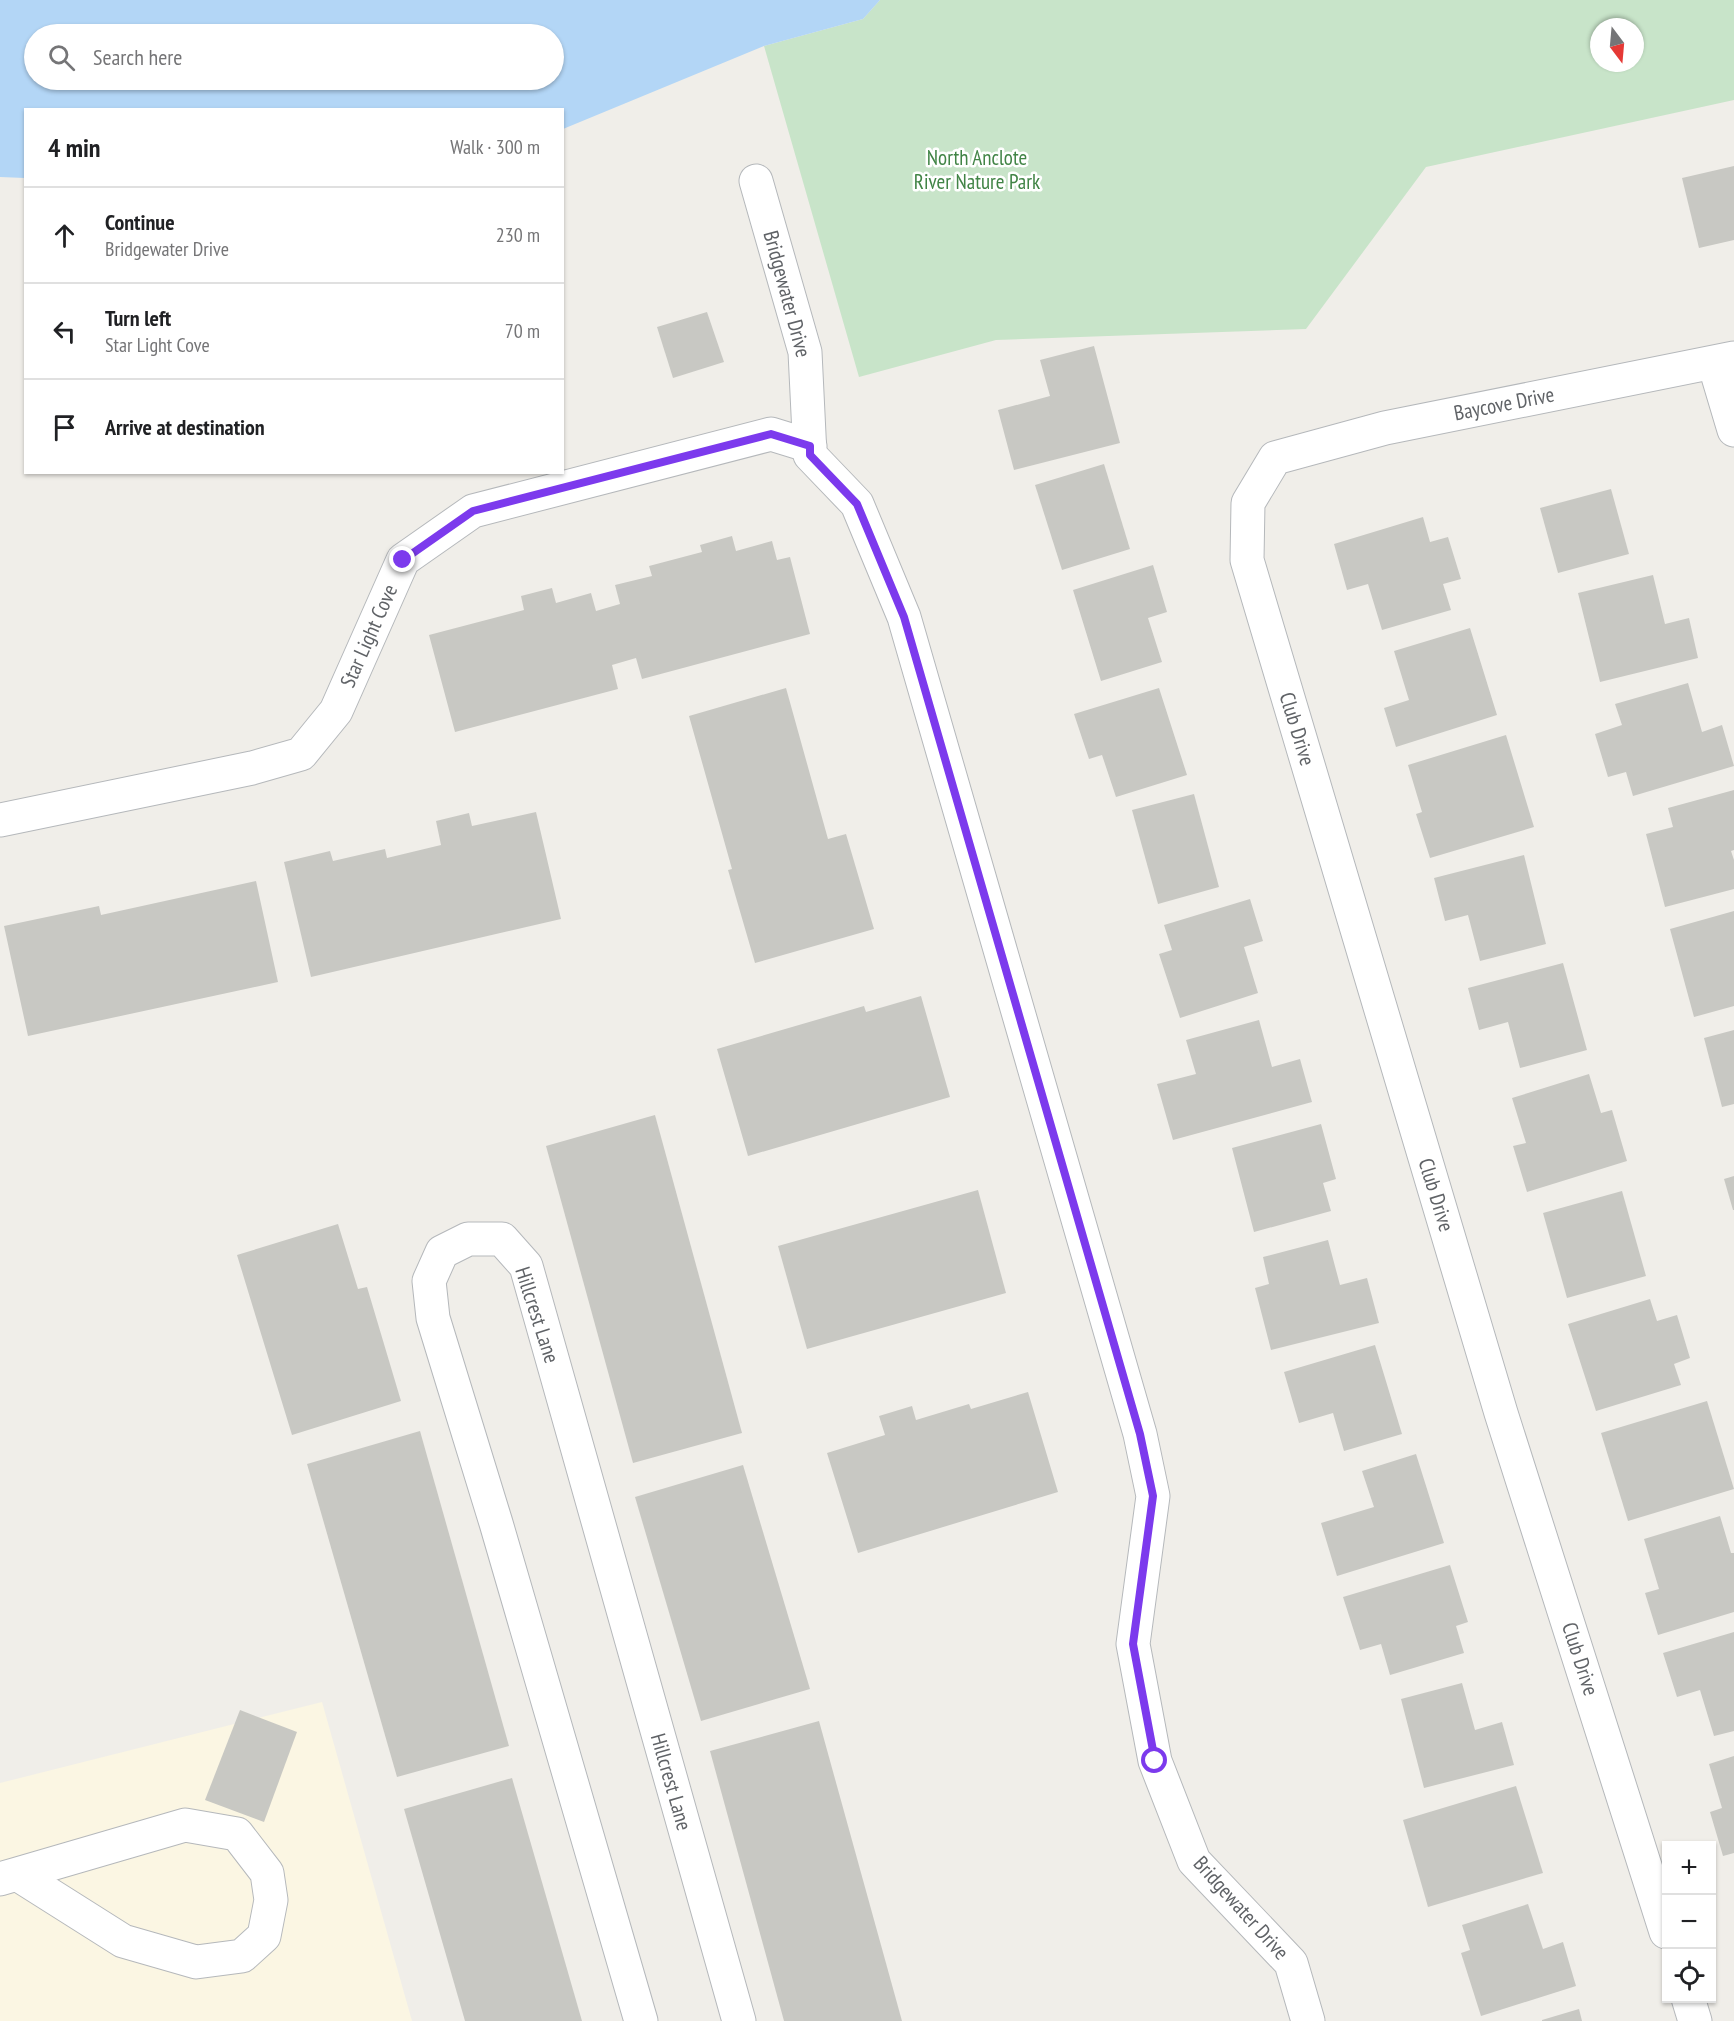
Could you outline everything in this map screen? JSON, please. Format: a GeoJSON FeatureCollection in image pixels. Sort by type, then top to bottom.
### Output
{"type":"FeatureCollection","features":[{"type":"Feature","properties":{"kind":"street","name":"Bridgewater Drive"},"geometry":{"type":"LineString","coordinates":[[756,181],[805,352],[810,455],[857,504],[904,617],[1140,1434],[1153,1496],[1133,1644],[1155,1761],[1194,1861],[1291,1963],[1308,2021]]}},
{"type":"Feature","properties":{"kind":"street"},"geometry":{"type":"LineString","coordinates":[[1724,360],[1734,430]]}},
{"type":"Feature","properties":{"kind":"street","name":"Baycove Drive"},"geometry":{"type":"LineString","coordinates":[[1275,458],[1385,428],[1724,360]]}},
{"type":"Feature","properties":{"kind":"street","name":"Star Light Cove"},"geometry":{"type":"LineString","coordinates":[[0,820],[252,768],[301,754],[336,711],[403,560],[473,511],[771,434],[810,446]]}},
{"type":"Feature","properties":{"kind":"street","name":"Club Drive"},"geometry":{"type":"LineString","coordinates":[[1275,458],[1248,503],[1247,560],[1501,1413],[1662,1919]]}},
{"type":"Feature","properties":{"kind":"street","name":"Hillcrest Lane"},"geometry":{"type":"LineString","coordinates":[[641,2021],[496,1523],[433,1318],[429,1281],[442,1252],[468,1239],[502,1239],[526,1266],[739,2021]]}},
{"type":"Feature","properties":{"kind":"street"},"geometry":{"type":"LineString","coordinates":[[185,1825],[237,1834],[267,1873],[271,1900],[264,1936],[242,1956],[196,1962],[123,1941],[8,1876],[185,1825]]}},
{"type":"Feature","properties":{"kind":"street"},"geometry":{"type":"LineString","coordinates":[[1690,2003],[1695,2021]]}},
{"type":"Feature","properties":{"kind":"shaded area"},"geometry":{"type":"Polygon","coordinates":[[[322,1702],[412,2021],[0,2021],[0,1783],[322,1702]]]}},
{"type":"Feature","properties":{"kind":"green space","name":"North Anclote River Nature Park"},"geometry":{"type":"Polygon","coordinates":[[[880,0],[1734,0],[1734,100],[1426,167],[1306,329],[996,340],[859,377],[764,46],[863,19],[880,0]]]}},
{"type":"Feature","properties":{"kind":"water"},"geometry":{"type":"Polygon","coordinates":[[[0,0],[880,0],[863,19],[764,46],[564,129],[564,108],[24,108],[24,178],[0,177],[0,0]]]}},
{"type":"Feature","properties":{"kind":"building"},"geometry":{"type":"Polygon","coordinates":[[[1734,166],[1734,240],[1699,248],[1682,178],[1734,166]]]}},
{"type":"Feature","properties":{"kind":"building"},"geometry":{"type":"Polygon","coordinates":[[[707,312],[724,362],[673,378],[657,327],[707,312]]]}},
{"type":"Feature","properties":{"kind":"building"},"geometry":{"type":"Polygon","coordinates":[[[1094,346],[1120,443],[1014,470],[998,410],[1050,396],[1040,360],[1094,346]]]}},
{"type":"Feature","properties":{"kind":"building"},"geometry":{"type":"Polygon","coordinates":[[[1104,464],[1130,549],[1062,570],[1035,485],[1104,464]]]}},
{"type":"Feature","properties":{"kind":"building"},"geometry":{"type":"Polygon","coordinates":[[[1611,489],[1629,554],[1558,573],[1540,508],[1611,489]]]}},
{"type":"Feature","properties":{"kind":"building"},"geometry":{"type":"Polygon","coordinates":[[[1423,517],[1430,542],[1448,537],[1461,579],[1443,584],[1451,610],[1382,630],[1368,584],[1347,590],[1334,544],[1423,517]]]}},
{"type":"Feature","properties":{"kind":"building"},"geometry":{"type":"Polygon","coordinates":[[[732,536],[736,551],[772,541],[777,560],[790,557],[810,634],[642,679],[636,658],[612,665],[618,689],[455,732],[429,635],[524,610],[521,596],[552,588],[556,603],[591,593],[596,611],[620,604],[615,585],[652,576],[649,566],[702,552],[700,545],[732,536]]]}},
{"type":"Feature","properties":{"kind":"building"},"geometry":{"type":"Polygon","coordinates":[[[1153,565],[1167,612],[1148,618],[1162,662],[1101,681],[1073,590],[1153,565]]]}},
{"type":"Feature","properties":{"kind":"building"},"geometry":{"type":"Polygon","coordinates":[[[1653,575],[1665,624],[1689,618],[1698,658],[1600,682],[1578,593],[1653,575]]]}},
{"type":"Feature","properties":{"kind":"building"},"geometry":{"type":"Polygon","coordinates":[[[1470,628],[1497,715],[1396,747],[1384,708],[1409,700],[1394,651],[1470,628]]]}},
{"type":"Feature","properties":{"kind":"building"},"geometry":{"type":"Polygon","coordinates":[[[1688,683],[1702,732],[1722,725],[1734,766],[1633,796],[1626,772],[1608,777],[1595,734],[1622,725],[1615,704],[1688,683]]]}},
{"type":"Feature","properties":{"kind":"building"},"geometry":{"type":"Polygon","coordinates":[[[786,688],[828,839],[846,834],[874,929],[755,963],[728,870],[732,869],[689,716],[786,688]]]}},
{"type":"Feature","properties":{"kind":"building"},"geometry":{"type":"Polygon","coordinates":[[[1159,688],[1187,775],[1116,797],[1102,755],[1089,759],[1074,714],[1159,688]]]}},
{"type":"Feature","properties":{"kind":"building"},"geometry":{"type":"Polygon","coordinates":[[[1506,735],[1534,827],[1430,858],[1416,814],[1422,812],[1408,765],[1506,735]]]}},
{"type":"Feature","properties":{"kind":"building"},"geometry":{"type":"Polygon","coordinates":[[[1734,790],[1734,850],[1731,851],[1734,860],[1734,889],[1665,907],[1646,834],[1673,827],[1668,808],[1734,790]]]}},
{"type":"Feature","properties":{"kind":"building"},"geometry":{"type":"Polygon","coordinates":[[[1194,794],[1219,887],[1158,904],[1132,810],[1194,794]]]}},
{"type":"Feature","properties":{"kind":"building"},"geometry":{"type":"Polygon","coordinates":[[[536,812],[561,919],[311,977],[284,862],[330,851],[333,861],[385,849],[387,858],[441,845],[436,821],[469,813],[472,826],[536,812]]]}},
{"type":"Feature","properties":{"kind":"building"},"geometry":{"type":"Polygon","coordinates":[[[1524,855],[1546,944],[1480,961],[1468,915],[1445,921],[1434,878],[1524,855]]]}},
{"type":"Feature","properties":{"kind":"building"},"geometry":{"type":"Polygon","coordinates":[[[256,881],[278,982],[28,1036],[4,926],[99,906],[101,915],[256,881]]]}},
{"type":"Feature","properties":{"kind":"building"},"geometry":{"type":"Polygon","coordinates":[[[1250,899],[1263,941],[1244,947],[1258,993],[1180,1018],[1159,954],[1172,950],[1164,925],[1250,899]]]}},
{"type":"Feature","properties":{"kind":"building"},"geometry":{"type":"Polygon","coordinates":[[[1734,911],[1734,1006],[1694,1017],[1670,929],[1734,911]]]}},
{"type":"Feature","properties":{"kind":"building"},"geometry":{"type":"Polygon","coordinates":[[[1563,963],[1587,1050],[1520,1068],[1508,1022],[1479,1030],[1468,988],[1563,963]]]}},
{"type":"Feature","properties":{"kind":"building"},"geometry":{"type":"Polygon","coordinates":[[[921,996],[950,1097],[748,1156],[717,1049],[864,1006],[866,1012],[921,996]]]}},
{"type":"Feature","properties":{"kind":"building"},"geometry":{"type":"Polygon","coordinates":[[[1259,1020],[1272,1067],[1300,1059],[1312,1102],[1173,1140],[1157,1084],[1196,1074],[1186,1040],[1259,1020]]]}},
{"type":"Feature","properties":{"kind":"building"},"geometry":{"type":"Polygon","coordinates":[[[1734,1030],[1734,1104],[1722,1107],[1704,1038],[1734,1030]]]}},
{"type":"Feature","properties":{"kind":"building"},"geometry":{"type":"Polygon","coordinates":[[[1589,1074],[1601,1113],[1612,1110],[1627,1161],[1527,1192],[1513,1146],[1526,1143],[1512,1098],[1589,1074]]]}},
{"type":"Feature","properties":{"kind":"building"},"geometry":{"type":"Polygon","coordinates":[[[655,1115],[742,1433],[633,1463],[546,1146],[655,1115]]]}},
{"type":"Feature","properties":{"kind":"building"},"geometry":{"type":"Polygon","coordinates":[[[1321,1124],[1336,1179],[1323,1183],[1331,1211],[1254,1232],[1232,1148],[1321,1124]]]}},
{"type":"Feature","properties":{"kind":"building"},"geometry":{"type":"Polygon","coordinates":[[[1734,1176],[1734,1210],[1733,1210],[1724,1179],[1734,1176]]]}},
{"type":"Feature","properties":{"kind":"building"},"geometry":{"type":"Polygon","coordinates":[[[978,1190],[1006,1293],[807,1349],[778,1246],[978,1190]]]}},
{"type":"Feature","properties":{"kind":"building"},"geometry":{"type":"Polygon","coordinates":[[[1622,1191],[1646,1276],[1567,1298],[1543,1213],[1622,1191]]]}},
{"type":"Feature","properties":{"kind":"building"},"geometry":{"type":"Polygon","coordinates":[[[338,1224],[358,1289],[367,1287],[401,1401],[292,1435],[237,1255],[338,1224]]]}},
{"type":"Feature","properties":{"kind":"building"},"geometry":{"type":"Polygon","coordinates":[[[1328,1240],[1340,1285],[1367,1278],[1379,1323],[1271,1350],[1255,1288],[1269,1284],[1263,1257],[1328,1240]]]}},
{"type":"Feature","properties":{"kind":"building"},"geometry":{"type":"Polygon","coordinates":[[[1650,1299],[1657,1321],[1677,1315],[1690,1358],[1674,1364],[1681,1385],[1596,1411],[1568,1324],[1650,1299]]]}},
{"type":"Feature","properties":{"kind":"building"},"geometry":{"type":"Polygon","coordinates":[[[1375,1345],[1402,1434],[1344,1451],[1333,1413],[1299,1423],[1284,1372],[1375,1345]]]}},
{"type":"Feature","properties":{"kind":"building"},"geometry":{"type":"Polygon","coordinates":[[[1028,1392],[1058,1492],[858,1553],[827,1453],[885,1435],[879,1416],[912,1406],[916,1420],[969,1404],[971,1409],[1028,1392]]]}},
{"type":"Feature","properties":{"kind":"building"},"geometry":{"type":"Polygon","coordinates":[[[1707,1401],[1734,1489],[1628,1521],[1601,1433],[1707,1401]]]}},
{"type":"Feature","properties":{"kind":"building"},"geometry":{"type":"Polygon","coordinates":[[[420,1431],[509,1746],[397,1777],[307,1464],[420,1431]]]}},
{"type":"Feature","properties":{"kind":"building"},"geometry":{"type":"Polygon","coordinates":[[[1416,1454],[1444,1543],[1337,1576],[1321,1523],[1374,1507],[1362,1471],[1416,1454]]]}},
{"type":"Feature","properties":{"kind":"building"},"geometry":{"type":"Polygon","coordinates":[[[743,1465],[810,1689],[701,1721],[635,1497],[743,1465]]]}},
{"type":"Feature","properties":{"kind":"building"},"geometry":{"type":"Polygon","coordinates":[[[1720,1516],[1731,1553],[1734,1553],[1734,1612],[1658,1635],[1645,1593],[1659,1589],[1644,1539],[1720,1516]]]}},
{"type":"Feature","properties":{"kind":"building"},"geometry":{"type":"Polygon","coordinates":[[[1450,1565],[1468,1622],[1456,1626],[1464,1653],[1390,1675],[1381,1644],[1360,1650],[1343,1597],[1450,1565]]]}},
{"type":"Feature","properties":{"kind":"building"},"geometry":{"type":"Polygon","coordinates":[[[1734,1632],[1734,1731],[1714,1736],[1700,1690],[1677,1697],[1663,1653],[1734,1632]]]}},
{"type":"Feature","properties":{"kind":"building"},"geometry":{"type":"Polygon","coordinates":[[[1462,1683],[1475,1730],[1502,1722],[1514,1765],[1424,1788],[1401,1699],[1462,1683]]]}},
{"type":"Feature","properties":{"kind":"building"},"geometry":{"type":"Polygon","coordinates":[[[240,1710],[297,1732],[264,1822],[205,1800],[240,1710]]]}},
{"type":"Feature","properties":{"kind":"building"},"geometry":{"type":"Polygon","coordinates":[[[819,1721],[902,2021],[784,2021],[710,1751],[819,1721]]]}},
{"type":"Feature","properties":{"kind":"building"},"geometry":{"type":"Polygon","coordinates":[[[1734,1756],[1734,1853],[1723,1856],[1710,1812],[1722,1808],[1709,1764],[1734,1756]]]}},
{"type":"Feature","properties":{"kind":"building"},"geometry":{"type":"Polygon","coordinates":[[[512,1778],[582,2021],[465,2021],[404,1809],[512,1778]]]}},
{"type":"Feature","properties":{"kind":"building"},"geometry":{"type":"Polygon","coordinates":[[[1516,1786],[1543,1873],[1428,1907],[1403,1820],[1516,1786]]]}},
{"type":"Feature","properties":{"kind":"building"},"geometry":{"type":"Polygon","coordinates":[[[1528,1904],[1543,1949],[1563,1942],[1576,1986],[1481,2016],[1461,1953],[1470,1950],[1462,1925],[1528,1904]]]}},
{"type":"Feature","properties":{"kind":"building"},"geometry":{"type":"Polygon","coordinates":[[[1579,2009],[1582,2021],[1542,2021],[1542,2020],[1579,2009]]]}},
{"type":"Feature","properties":{"kind":"route"},"geometry":{"type":"LineString","coordinates":[[403,560],[473,511],[771,434],[810,446],[810,455],[857,504],[904,617],[1140,1434],[1153,1496],[1133,1644],[1155,1761]]}}]}
